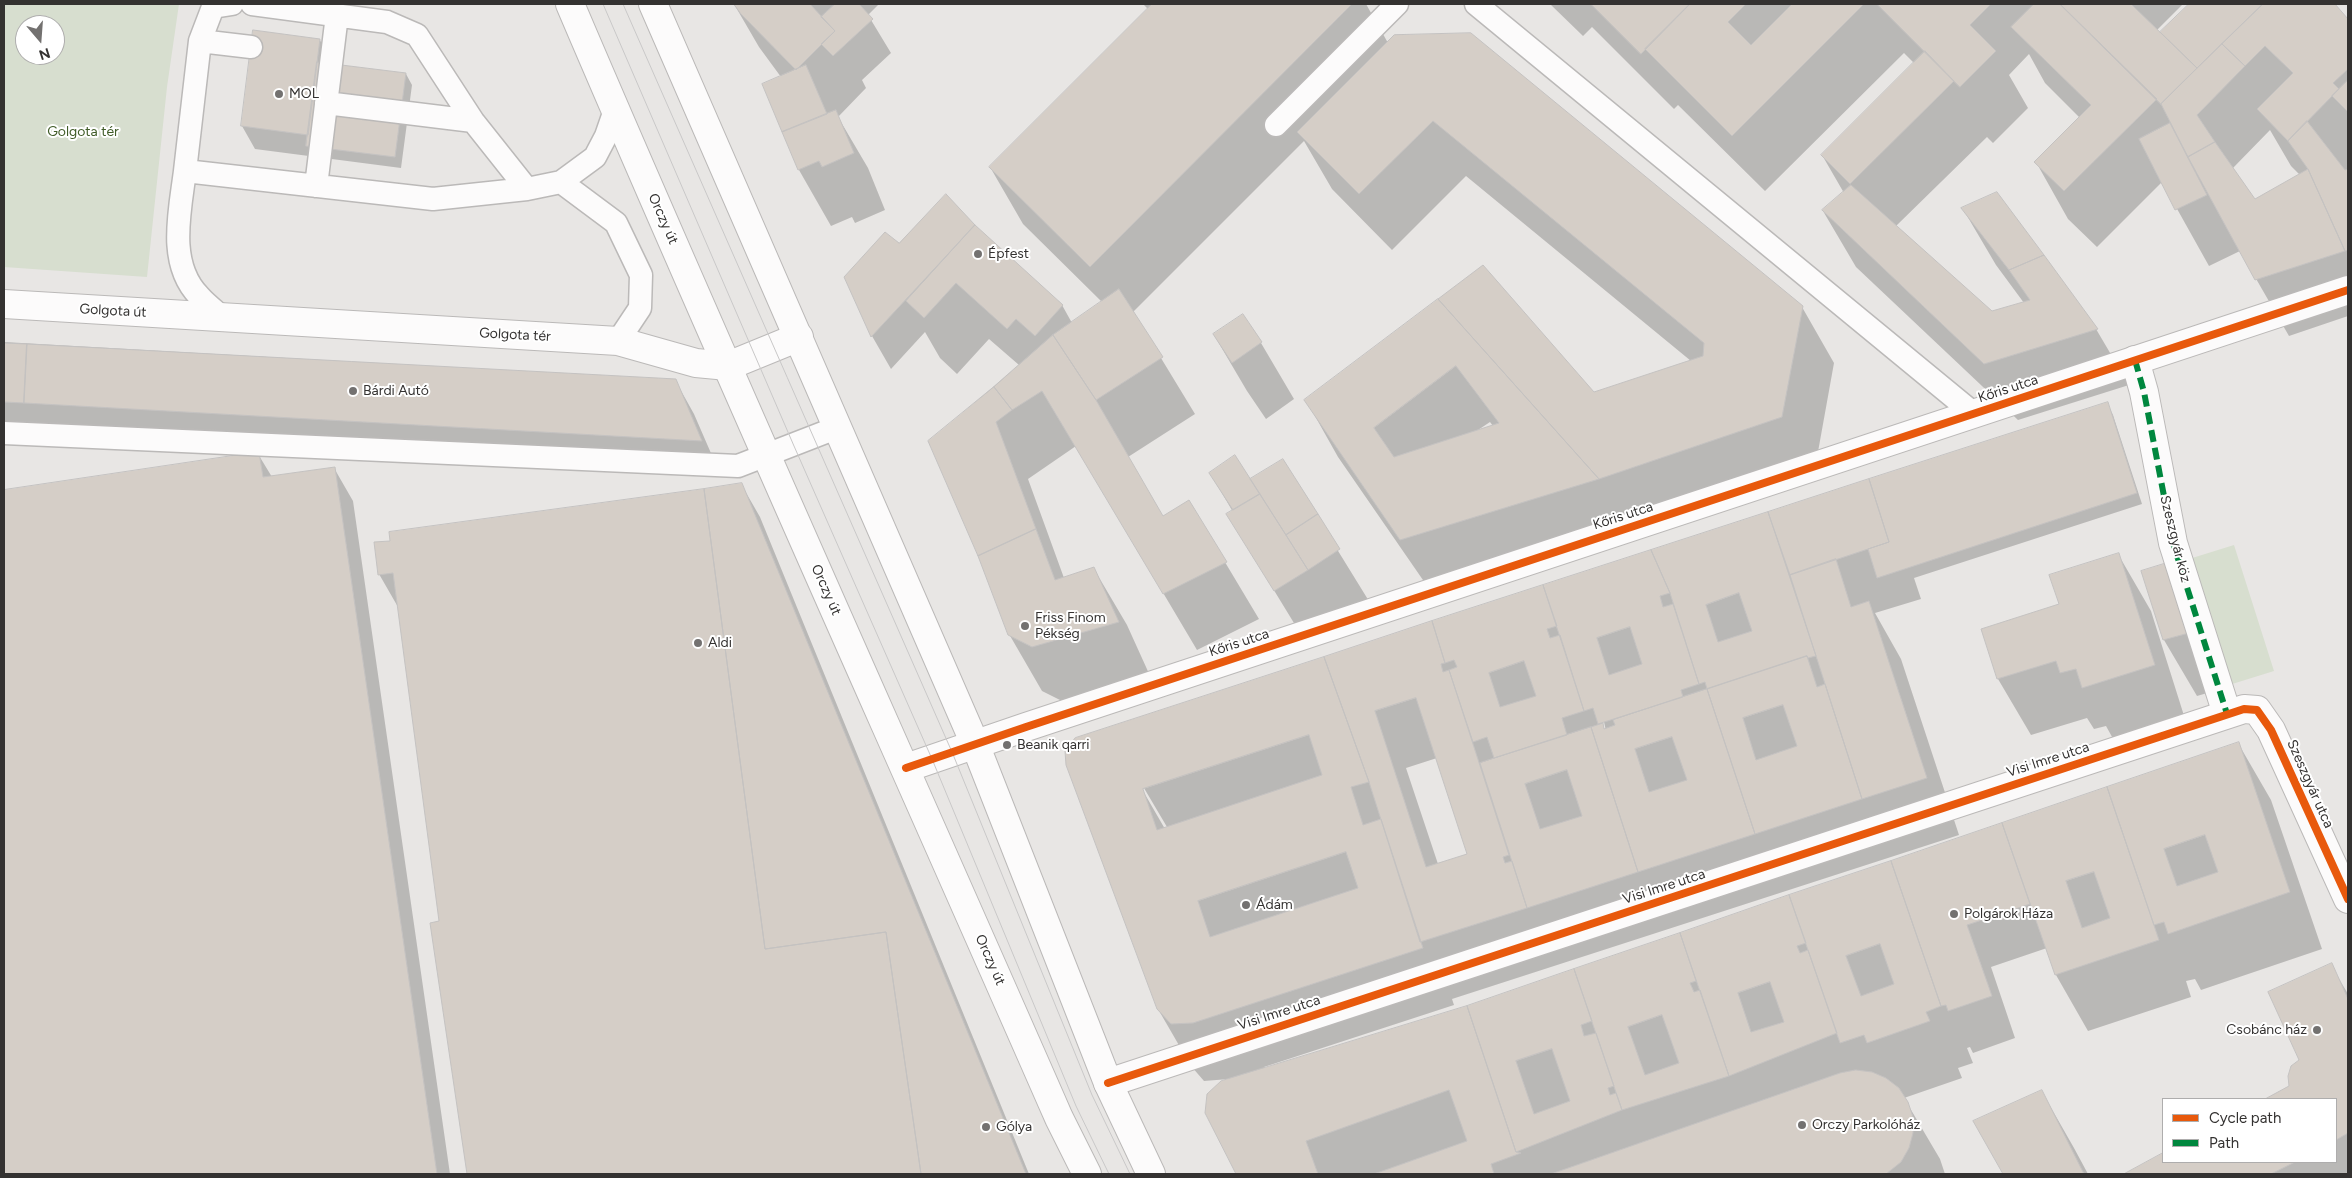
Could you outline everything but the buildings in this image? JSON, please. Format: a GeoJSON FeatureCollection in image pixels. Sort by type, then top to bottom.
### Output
{"type":"FeatureCollection","features":[{"type":"Feature","properties":{"kind":"street","name":"Orczy út"},"geometry":{"type":"LineString","coordinates":[[570,4],[766,456],[1060,1118],[1088,1174]]}},
{"type":"Feature","properties":{"kind":"street"},"geometry":{"type":"LineString","coordinates":[[653,4],[975,744],[1108,1083],[1151,1174]]}},
{"type":"Feature","properties":{"kind":"street","name":"Kőris utca"},"geometry":{"type":"LineString","coordinates":[[906,768],[2348,290]]}},
{"type":"Feature","properties":{"kind":"street","name":"Golgota út"},"geometry":{"type":"LineString","coordinates":[[4,304],[222,317]]}},
{"type":"Feature","properties":{"kind":"street","name":"Golgota tér"},"geometry":{"type":"LineString","coordinates":[[222,317],[618,341],[696,363],[728,366],[798,337]]}},
{"type":"Feature","properties":{"kind":"street","name":"Szeszgyár köz"},"geometry":{"type":"LineString","coordinates":[[2135,360],[2144,392],[2173,543],[2227,714]]}},
{"type":"Feature","properties":{"kind":"street","name":"Szeszgyár utca"},"geometry":{"type":"LineString","coordinates":[[2227,714],[2244,709],[2257,710],[2265,719],[2348,899]]}},
{"type":"Feature","properties":{"kind":"street","name":"Visi Imre utca"},"geometry":{"type":"LineString","coordinates":[[1108,1083],[2227,714]]}},
{"type":"Feature","properties":{"kind":"lane"},"geometry":{"type":"LineString","coordinates":[[222,317],[197,295],[185,276],[177,241],[200,41],[212,7],[232,4]]}},
{"type":"Feature","properties":{"kind":"lane"},"geometry":{"type":"LineString","coordinates":[[252,4],[387,22],[417,35],[473,121],[527,190]]}},
{"type":"Feature","properties":{"kind":"lane"},"geometry":{"type":"LineString","coordinates":[[1276,126],[1397,4]]}},
{"type":"Feature","properties":{"kind":"lane"},"geometry":{"type":"LineString","coordinates":[[1476,4],[1973,414]]}},
{"type":"Feature","properties":{"kind":"lane"},"geometry":{"type":"LineString","coordinates":[[316,186],[326,103],[325,57],[337,15]]}},
{"type":"Feature","properties":{"kind":"lane"},"geometry":{"type":"LineString","coordinates":[[200,41],[251,47]]}},
{"type":"Feature","properties":{"kind":"lane"},"geometry":{"type":"LineString","coordinates":[[326,103],[473,121]]}},
{"type":"Feature","properties":{"kind":"lane"},"geometry":{"type":"LineString","coordinates":[[185,171],[433,199],[527,190],[561,182],[595,157],[606,136],[615,110]]}},
{"type":"Feature","properties":{"kind":"lane"},"geometry":{"type":"LineString","coordinates":[[561,182],[616,223],[641,275],[640,308],[618,341]]}},
{"type":"Feature","properties":{"kind":"lane"},"geometry":{"type":"LineString","coordinates":[[4,433],[738,466],[836,428]]}},
{"type":"Feature","properties":{"kind":"green space","name":"Golgota tér"},"geometry":{"type":"Polygon","coordinates":[[[4,4],[179,4],[167,87],[147,277],[4,267],[4,4]]]}},
{"type":"Feature","properties":{"kind":"green space"},"geometry":{"type":"Polygon","coordinates":[[[2234,545],[2274,671],[2229,685],[2189,559],[2234,545]]]}},
{"type":"Feature","properties":{"kind":"tram line"},"geometry":{"type":"LineString","coordinates":[[603,4],[932,759],[1076,1106],[1109,1174]]}},
{"type":"Feature","properties":{"kind":"tram line"},"geometry":{"type":"LineString","coordinates":[[623,4],[952,752],[1092,1095],[1130,1174]]}},
{"type":"Feature","properties":{"kind":"marked path"},"geometry":{"type":"LineString","coordinates":[[2135,360],[2144,392],[2173,543],[2227,714]]}},
{"type":"Feature","properties":{"kind":"cycle path"},"geometry":{"type":"LineString","coordinates":[[906,768],[2348,290]]}},
{"type":"Feature","properties":{"kind":"cycle path"},"geometry":{"type":"LineString","coordinates":[[1108,1083],[2244,709],[2257,710],[2271,730],[2348,899]]}},
{"type":"Feature","properties":{"kind":"place","name":"MOL"},"geometry":{"type":"Point","coordinates":[279,94]}},
{"type":"Feature","properties":{"kind":"place","name":"Épfest"},"geometry":{"type":"Point","coordinates":[978,254]}},
{"type":"Feature","properties":{"kind":"place","name":"Bárdi Autó"},"geometry":{"type":"Point","coordinates":[353,391]}},
{"type":"Feature","properties":{"kind":"place","name":"Friss Finom Pékség"},"geometry":{"type":"Point","coordinates":[1025,626]}},
{"type":"Feature","properties":{"kind":"place","name":"Aldi"},"geometry":{"type":"Point","coordinates":[698,643]}},
{"type":"Feature","properties":{"kind":"place","name":"Beanik qarri"},"geometry":{"type":"Point","coordinates":[1007,745]}},
{"type":"Feature","properties":{"kind":"place","name":"Ádám"},"geometry":{"type":"Point","coordinates":[1246,905]}},
{"type":"Feature","properties":{"kind":"place","name":"Polgárok Háza"},"geometry":{"type":"Point","coordinates":[1954,914]}},
{"type":"Feature","properties":{"kind":"place","name":"Csobánc ház"},"geometry":{"type":"Point","coordinates":[2317,1030]}},
{"type":"Feature","properties":{"kind":"place","name":"Orczy Parkolóház"},"geometry":{"type":"Point","coordinates":[1802,1125]}},
{"type":"Feature","properties":{"kind":"place","name":"Gólya"},"geometry":{"type":"Point","coordinates":[986,1127]}}]}
